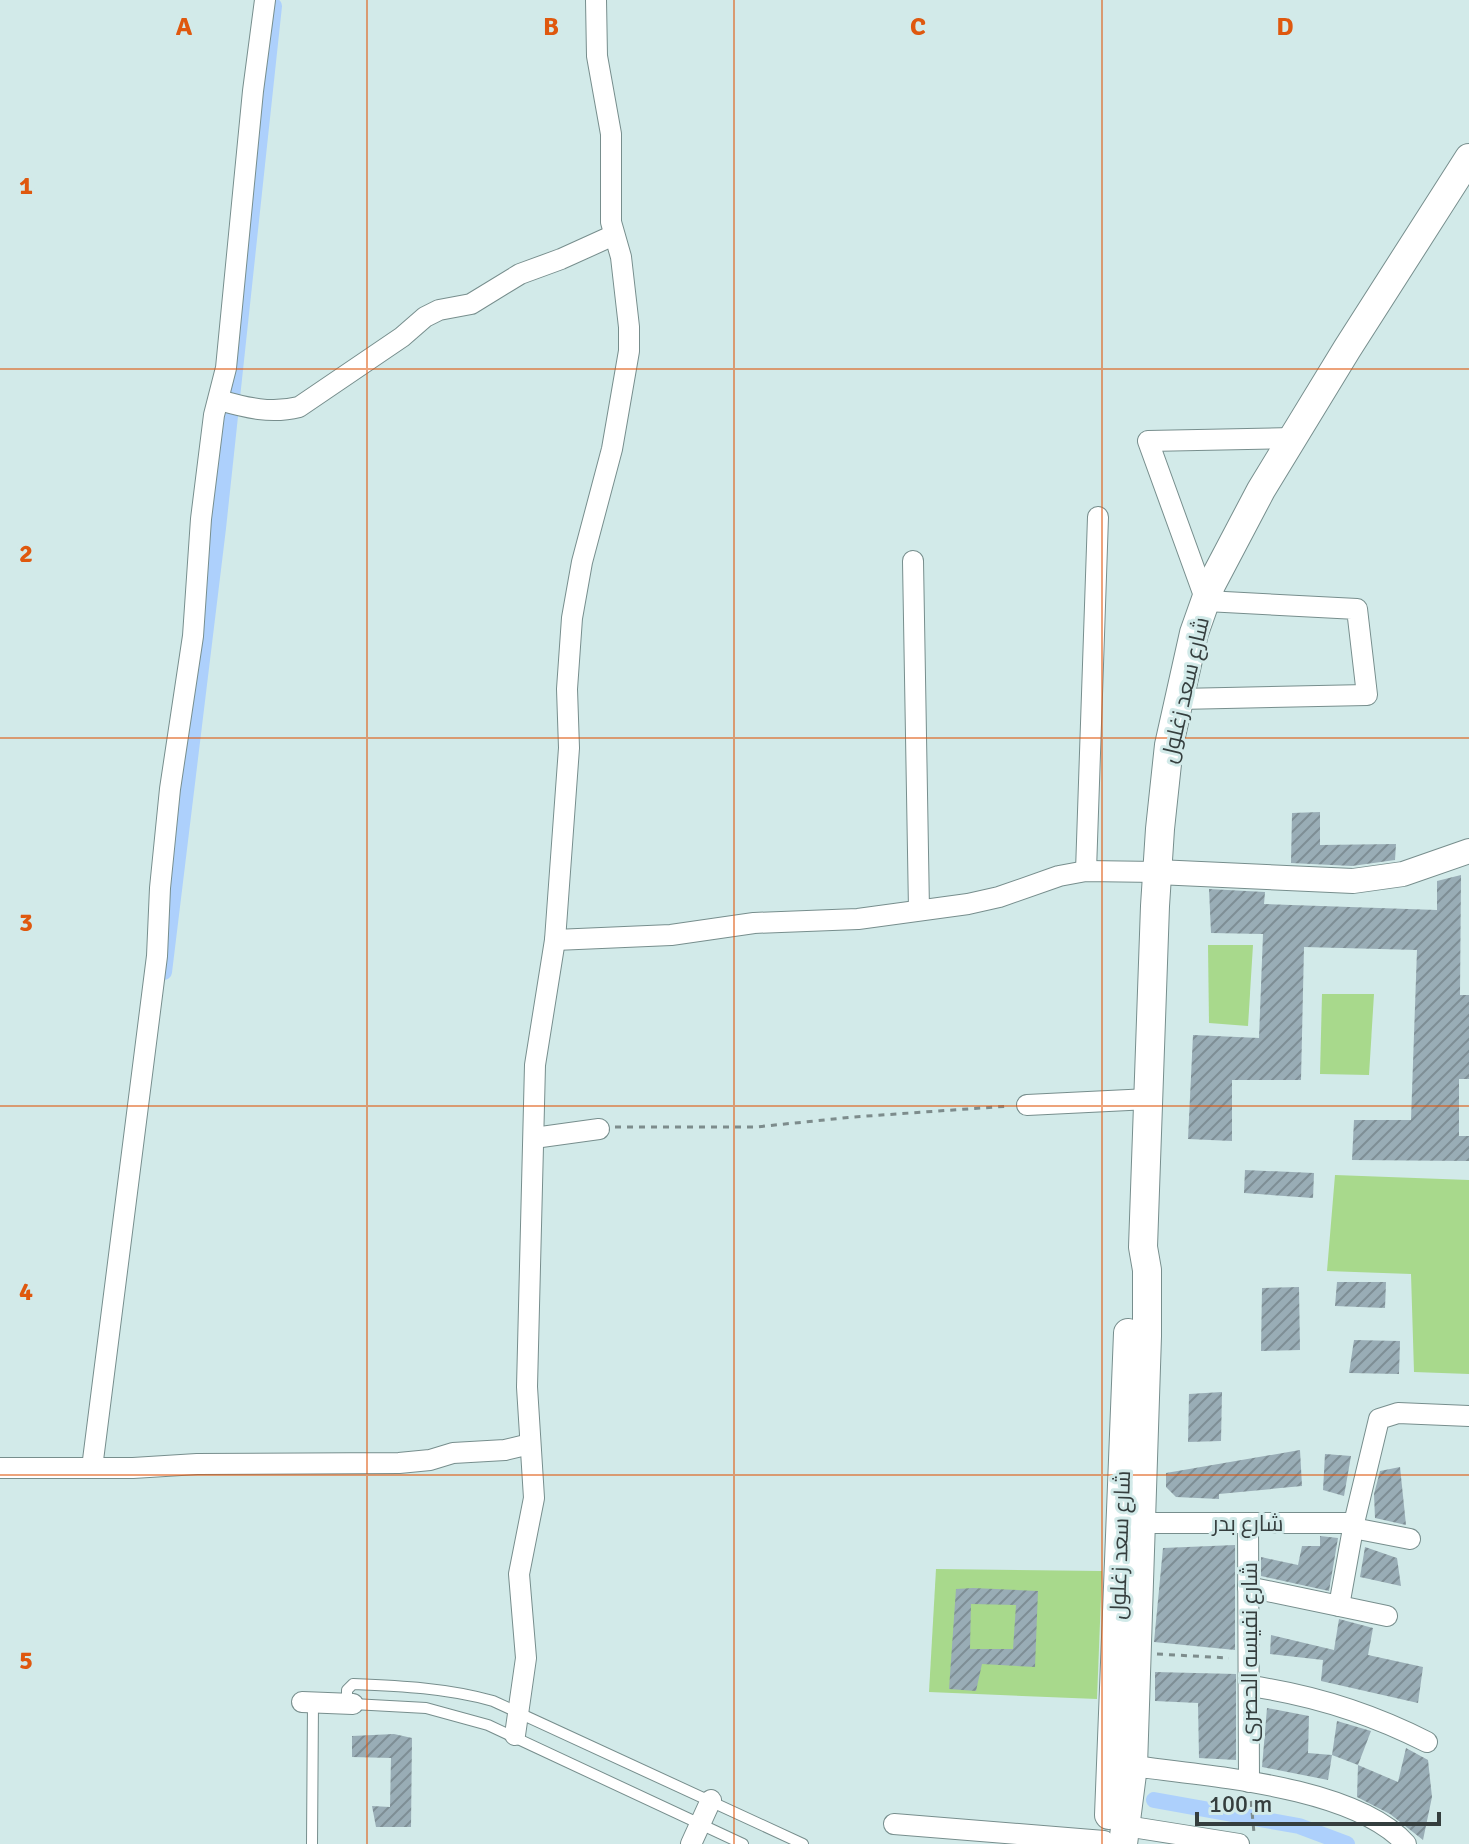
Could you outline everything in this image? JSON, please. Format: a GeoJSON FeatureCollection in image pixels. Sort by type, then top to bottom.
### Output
{"type":"FeatureCollection","features":[{"type":"Feature","properties":{"kind":"main road","name":"شارع سعد زغلول"},"geometry":{"type":"LineString","coordinates":[[1114,1839],[1133,1766],[1148,1292],[1143,1247],[1157,872],[1169,745],[1194,633],[1234,539],[1292,438],[1469,158]]}},
{"type":"Feature","properties":{"kind":"main road","name":"شارع سعد زغلول"},"geometry":{"type":"LineString","coordinates":[[1114,1839],[1110,1811],[1129,1303],[1134,1270],[1143,1247]]}},
{"type":"Feature","properties":{"kind":"street"},"geometry":{"type":"LineString","coordinates":[[229,403],[226,368],[265,0]]}},
{"type":"Feature","properties":{"kind":"street"},"geometry":{"type":"LineString","coordinates":[[515,1735],[526,1658],[519,1574],[534,1498],[527,1387],[537,1041],[550,983],[555,940],[569,748],[567,689],[572,618],[582,562],[612,449],[629,351],[623,271],[611,222],[611,134],[597,56],[596,0]]}},
{"type":"Feature","properties":{"kind":"street"},"geometry":{"type":"LineString","coordinates":[[229,403],[262,411],[281,412],[299,407],[402,337],[425,317],[439,310],[471,304],[520,274],[614,235]]}},
{"type":"Feature","properties":{"kind":"street"},"geometry":{"type":"LineString","coordinates":[[92,1468],[157,956],[170,789],[193,636],[201,519],[214,415],[229,403]]}},
{"type":"Feature","properties":{"kind":"street"},"geometry":{"type":"LineString","coordinates":[[1179,699],[1367,695],[1357,609],[1206,601],[1148,441],[1292,438]]}},
{"type":"Feature","properties":{"kind":"street"},"geometry":{"type":"LineString","coordinates":[[1086,871],[1098,517]]}},
{"type":"Feature","properties":{"kind":"street"},"geometry":{"type":"LineString","coordinates":[[913,561],[919,910]]}},
{"type":"Feature","properties":{"kind":"street"},"geometry":{"type":"LineString","coordinates":[[555,940],[671,935],[754,923],[858,919],[968,904],[999,897],[1059,876],[1086,871],[1353,881],[1403,874],[1469,851]]}},
{"type":"Feature","properties":{"kind":"street"},"geometry":{"type":"LineString","coordinates":[[1027,1105],[1149,1099]]}},
{"type":"Feature","properties":{"kind":"street"},"geometry":{"type":"LineString","coordinates":[[534,1138],[599,1129]]}},
{"type":"Feature","properties":{"kind":"street"},"geometry":{"type":"LineString","coordinates":[[1339,1606],[1379,1419],[1398,1413],[1469,1416]]}},
{"type":"Feature","properties":{"kind":"street"},"geometry":{"type":"LineString","coordinates":[[0,1468],[399,1463],[530,1444]]}},
{"type":"Feature","properties":{"kind":"street","name":"شارع بدر"},"geometry":{"type":"LineString","coordinates":[[1141,1523],[1354,1526],[1410,1539]]}},
{"type":"Feature","properties":{"kind":"street","name":"شارع نفيسه الحصرى"},"geometry":{"type":"LineString","coordinates":[[1248,1523],[1249,1788]]}},
{"type":"Feature","properties":{"kind":"street"},"geometry":{"type":"LineString","coordinates":[[1248,1587],[1387,1616]]}},
{"type":"Feature","properties":{"kind":"street"},"geometry":{"type":"LineString","coordinates":[[1250,1686],[1341,1705],[1427,1742]]}},
{"type":"Feature","properties":{"kind":"street"},"geometry":{"type":"LineString","coordinates":[[308,1702],[353,1704]]}},
{"type":"Feature","properties":{"kind":"street"},"geometry":{"type":"LineString","coordinates":[[1133,1766],[1329,1800],[1365,1815],[1406,1844]]}},
{"type":"Feature","properties":{"kind":"street"},"geometry":{"type":"LineString","coordinates":[[691,1844],[711,1800]]}},
{"type":"Feature","properties":{"kind":"street"},"geometry":{"type":"LineString","coordinates":[[894,1824],[1114,1839],[1246,1838]]}},
{"type":"Feature","properties":{"kind":"lane"},"geometry":{"type":"LineString","coordinates":[[743,1844],[515,1735],[461,1715],[426,1708],[353,1704],[346,1693],[353,1684],[463,1693],[518,1711],[803,1844]]}},
{"type":"Feature","properties":{"kind":"lane"},"geometry":{"type":"LineString","coordinates":[[308,1702],[312,1844]]}},
{"type":"Feature","properties":{"kind":"path"},"geometry":{"type":"LineString","coordinates":[[599,1129],[625,1126],[756,1127],[1027,1105]]}},
{"type":"Feature","properties":{"kind":"path"},"geometry":{"type":"LineString","coordinates":[[1137,1652],[1249,1660]]}},
{"type":"Feature","properties":{"kind":"path"},"geometry":{"type":"LineString","coordinates":[[1246,1838],[1249,1788]]}},
{"type":"Feature","properties":{"kind":"green space"},"geometry":{"type":"Polygon","coordinates":[[[1208,945],[1253,945],[1248,1026],[1209,1023],[1208,945]]]}},
{"type":"Feature","properties":{"kind":"green space"},"geometry":{"type":"Polygon","coordinates":[[[1322,994],[1374,994],[1369,1075],[1320,1074],[1322,994]]]}},
{"type":"Feature","properties":{"kind":"green space"},"geometry":{"type":"Polygon","coordinates":[[[1335,1175],[1469,1180],[1469,1374],[1414,1372],[1411,1274],[1327,1271],[1335,1175]]]}},
{"type":"Feature","properties":{"kind":"green space"},"geometry":{"type":"Polygon","coordinates":[[[936,1569],[1102,1571],[1097,1699],[929,1692],[936,1569]]]}},
{"type":"Feature","properties":{"kind":"building"},"geometry":{"type":"Polygon","coordinates":[[[1320,812],[1320,845],[1396,844],[1395,860],[1352,866],[1291,863],[1292,813],[1320,812]]]}},
{"type":"Feature","properties":{"kind":"building"},"geometry":{"type":"Polygon","coordinates":[[[1461,875],[1460,995],[1469,995],[1469,1079],[1459,1079],[1459,1136],[1469,1136],[1469,1161],[1352,1160],[1354,1120],[1411,1120],[1417,950],[1304,947],[1301,1080],[1232,1080],[1232,1141],[1188,1139],[1193,1035],[1259,1038],[1263,934],[1211,933],[1209,889],[1265,892],[1264,904],[1437,910],[1437,881],[1461,875]]]}},
{"type":"Feature","properties":{"kind":"building"},"geometry":{"type":"Polygon","coordinates":[[[1245,1170],[1314,1173],[1313,1198],[1244,1193],[1245,1170]]]}},
{"type":"Feature","properties":{"kind":"building"},"geometry":{"type":"Polygon","coordinates":[[[1337,1282],[1386,1282],[1385,1308],[1335,1306],[1337,1282]]]}},
{"type":"Feature","properties":{"kind":"building"},"geometry":{"type":"Polygon","coordinates":[[[1299,1287],[1300,1350],[1261,1351],[1262,1288],[1299,1287]]]}},
{"type":"Feature","properties":{"kind":"building"},"geometry":{"type":"Polygon","coordinates":[[[1354,1340],[1400,1341],[1399,1374],[1349,1373],[1354,1340]]]}},
{"type":"Feature","properties":{"kind":"building"},"geometry":{"type":"Polygon","coordinates":[[[1222,1392],[1221,1441],[1188,1442],[1189,1394],[1222,1392]]]}},
{"type":"Feature","properties":{"kind":"building"},"geometry":{"type":"Polygon","coordinates":[[[1300,1450],[1302,1486],[1219,1494],[1219,1499],[1176,1497],[1166,1487],[1166,1473],[1300,1450]]]}},
{"type":"Feature","properties":{"kind":"building"},"geometry":{"type":"Polygon","coordinates":[[[1325,1454],[1351,1456],[1344,1496],[1323,1490],[1325,1454]]]}},
{"type":"Feature","properties":{"kind":"building"},"geometry":{"type":"Polygon","coordinates":[[[1400,1467],[1406,1525],[1375,1518],[1374,1494],[1380,1471],[1400,1467]]]}},
{"type":"Feature","properties":{"kind":"building"},"geometry":{"type":"Polygon","coordinates":[[[1320,1536],[1338,1538],[1329,1591],[1261,1576],[1261,1557],[1298,1565],[1302,1546],[1320,1546],[1320,1536]]]}},
{"type":"Feature","properties":{"kind":"building"},"geometry":{"type":"Polygon","coordinates":[[[1235,1545],[1235,1650],[1154,1642],[1163,1548],[1235,1545]]]}},
{"type":"Feature","properties":{"kind":"building"},"geometry":{"type":"Polygon","coordinates":[[[1365,1547],[1397,1558],[1401,1586],[1360,1577],[1365,1547]]]}},
{"type":"Feature","properties":{"kind":"building"},"geometry":{"type":"Polygon","coordinates":[[[956,1589],[1038,1591],[1035,1667],[982,1664],[976,1691],[949,1689],[956,1589]],[[971,1604],[970,1649],[1013,1649],[1016,1605],[971,1604]]]}},
{"type":"Feature","properties":{"kind":"building"},"geometry":{"type":"Polygon","coordinates":[[[1339,1619],[1373,1628],[1368,1655],[1423,1667],[1418,1703],[1321,1681],[1323,1660],[1270,1654],[1271,1635],[1334,1650],[1339,1619]]]}},
{"type":"Feature","properties":{"kind":"building"},"geometry":{"type":"Polygon","coordinates":[[[1155,1672],[1236,1674],[1236,1760],[1199,1758],[1198,1703],[1155,1701],[1155,1672]]]}},
{"type":"Feature","properties":{"kind":"building"},"geometry":{"type":"Polygon","coordinates":[[[1267,1708],[1309,1716],[1308,1753],[1332,1755],[1328,1780],[1262,1767],[1267,1708]]]}},
{"type":"Feature","properties":{"kind":"building"},"geometry":{"type":"Polygon","coordinates":[[[1337,1721],[1371,1731],[1358,1765],[1332,1755],[1337,1721]]]}},
{"type":"Feature","properties":{"kind":"building"},"geometry":{"type":"Polygon","coordinates":[[[394,1734],[412,1738],[411,1827],[376,1827],[372,1806],[390,1807],[391,1758],[352,1757],[352,1736],[394,1734]]]}},
{"type":"Feature","properties":{"kind":"building"},"geometry":{"type":"Polygon","coordinates":[[[1406,1748],[1428,1760],[1432,1797],[1423,1840],[1390,1814],[1357,1797],[1358,1765],[1398,1782],[1406,1748]]]}},
{"type":"Feature","properties":{"kind":"waterway"},"geometry":{"type":"LineString","coordinates":[[164,972],[218,528],[274,6]]}},
{"type":"Feature","properties":{"kind":"waterway"},"geometry":{"type":"LineString","coordinates":[[1154,1800],[1299,1826],[1347,1844]]}}]}
